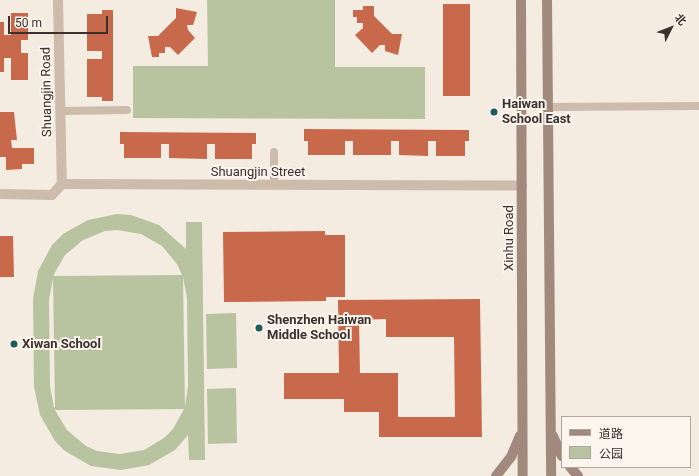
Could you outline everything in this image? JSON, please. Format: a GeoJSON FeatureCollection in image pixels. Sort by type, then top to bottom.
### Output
{"type":"FeatureCollection","features":[{"type":"Feature","properties":{"kind":"main road","name":"Xinhu Road"},"geometry":{"type":"LineString","coordinates":[[521,0],[523,476]]}},
{"type":"Feature","properties":{"kind":"main road"},"geometry":{"type":"LineString","coordinates":[[547,0],[551,476]]}},
{"type":"Feature","properties":{"kind":"main road"},"geometry":{"type":"LineString","coordinates":[[496,476],[511,457],[523,429]]}},
{"type":"Feature","properties":{"kind":"main road"},"geometry":{"type":"LineString","coordinates":[[551,431],[561,454]]}},
{"type":"Feature","properties":{"kind":"main road"},"geometry":{"type":"LineString","coordinates":[[571,468],[578,476]]}},
{"type":"Feature","properties":{"kind":"street","name":"Shuangjin Road"},"geometry":{"type":"LineString","coordinates":[[58,0],[62,184]]}},
{"type":"Feature","properties":{"kind":"street","name":"Shuangjin Street"},"geometry":{"type":"LineString","coordinates":[[62,184],[522,186]]}},
{"type":"Feature","properties":{"kind":"street"},"geometry":{"type":"LineString","coordinates":[[0,194],[52,195],[62,184]]}},
{"type":"Feature","properties":{"kind":"lane"},"geometry":{"type":"LineString","coordinates":[[548,107],[699,106]]}},
{"type":"Feature","properties":{"kind":"lane"},"geometry":{"type":"LineString","coordinates":[[61,111],[127,110]]}},
{"type":"Feature","properties":{"kind":"lane"},"geometry":{"type":"LineString","coordinates":[[274,152],[274,185]]}},
{"type":"Feature","properties":{"kind":"green space"},"geometry":{"type":"Polygon","coordinates":[[[207,0],[335,0],[335,67],[425,67],[425,119],[133,118],[133,66],[208,66],[207,0]]]}},
{"type":"Feature","properties":{"kind":"green space"},"geometry":{"type":"Polygon","coordinates":[[[117,214],[131,215],[159,225],[186,249],[186,222],[202,222],[205,460],[189,460],[188,435],[175,450],[149,465],[121,470],[91,466],[65,451],[55,441],[40,415],[34,387],[33,299],[38,271],[52,245],[63,234],[88,220],[117,214]],[[117,230],[105,231],[83,240],[65,255],[53,276],[182,275],[177,264],[162,246],[141,234],[117,230]],[[183,277],[185,407],[188,385],[187,298],[183,277]],[[53,278],[49,300],[50,386],[54,408],[53,278]],[[184,409],[55,410],[67,430],[86,446],[97,451],[120,454],[144,450],[164,438],[173,429],[184,409]]]}},
{"type":"Feature","properties":{"kind":"green space"},"geometry":{"type":"Polygon","coordinates":[[[236,313],[237,368],[207,369],[206,314],[236,313]]]}},
{"type":"Feature","properties":{"kind":"green space"},"geometry":{"type":"Polygon","coordinates":[[[236,388],[237,443],[208,444],[207,389],[236,388]]]}},
{"type":"Feature","properties":{"kind":"building"},"geometry":{"type":"Polygon","coordinates":[[[443,4],[470,4],[470,96],[443,96],[443,4]]]}},
{"type":"Feature","properties":{"kind":"building"},"geometry":{"type":"Polygon","coordinates":[[[363,6],[374,6],[374,16],[392,34],[402,34],[398,55],[385,51],[385,45],[380,45],[372,53],[355,35],[363,28],[363,23],[357,23],[357,17],[353,17],[353,10],[363,10],[363,6]]]}},
{"type":"Feature","properties":{"kind":"building"},"geometry":{"type":"Polygon","coordinates":[[[176,8],[197,12],[193,25],[187,25],[188,30],[195,38],[178,55],[170,47],[165,47],[165,53],[159,53],[159,57],[152,57],[148,36],[158,36],[176,18],[176,8]]]}},
{"type":"Feature","properties":{"kind":"building"},"geometry":{"type":"Polygon","coordinates":[[[102,10],[113,10],[113,101],[102,101],[102,97],[87,97],[87,59],[102,59],[102,51],[87,51],[87,14],[102,14],[102,10]]]}},
{"type":"Feature","properties":{"kind":"building"},"geometry":{"type":"Polygon","coordinates":[[[11,13],[28,13],[28,40],[21,40],[21,53],[28,53],[28,80],[11,80],[11,58],[4,58],[4,72],[0,72],[0,22],[4,22],[4,35],[11,35],[11,13]]]}},
{"type":"Feature","properties":{"kind":"building"},"geometry":{"type":"Polygon","coordinates":[[[0,112],[14,112],[17,140],[11,140],[12,148],[34,148],[34,164],[22,164],[22,169],[6,170],[6,157],[0,157],[0,112]]]}},
{"type":"Feature","properties":{"kind":"building"},"geometry":{"type":"Polygon","coordinates":[[[304,129],[469,130],[469,141],[465,141],[465,156],[436,156],[436,141],[428,141],[428,156],[399,155],[399,141],[391,141],[391,155],[353,155],[353,141],[345,141],[345,155],[308,155],[308,141],[304,141],[304,129]]]}},
{"type":"Feature","properties":{"kind":"building"},"geometry":{"type":"Polygon","coordinates":[[[120,132],[256,133],[256,144],[252,144],[252,159],[215,159],[215,144],[207,144],[207,159],[169,158],[169,144],[161,144],[161,158],[124,158],[124,144],[120,144],[120,132]]]}},
{"type":"Feature","properties":{"kind":"building"},"geometry":{"type":"Polygon","coordinates":[[[325,231],[325,235],[345,235],[345,297],[326,297],[326,301],[224,302],[223,232],[325,231]]]}},
{"type":"Feature","properties":{"kind":"building"},"geometry":{"type":"Polygon","coordinates":[[[0,236],[13,236],[14,277],[0,277],[0,236]]]}},
{"type":"Feature","properties":{"kind":"building"},"geometry":{"type":"Polygon","coordinates":[[[480,299],[482,437],[379,437],[379,412],[344,412],[344,399],[284,399],[284,373],[339,373],[338,300],[480,299]],[[386,319],[359,320],[360,373],[398,373],[398,417],[455,417],[454,337],[386,337],[386,319]]]}},
{"type":"Feature","properties":{"kind":"place","name":"Haiwan School East"},"geometry":{"type":"Point","coordinates":[494,112]}},
{"type":"Feature","properties":{"kind":"place","name":"Shenzhen Haiwan Middle School"},"geometry":{"type":"Point","coordinates":[259,328]}},
{"type":"Feature","properties":{"kind":"place","name":"Xiwan School"},"geometry":{"type":"Point","coordinates":[14,344]}}]}
